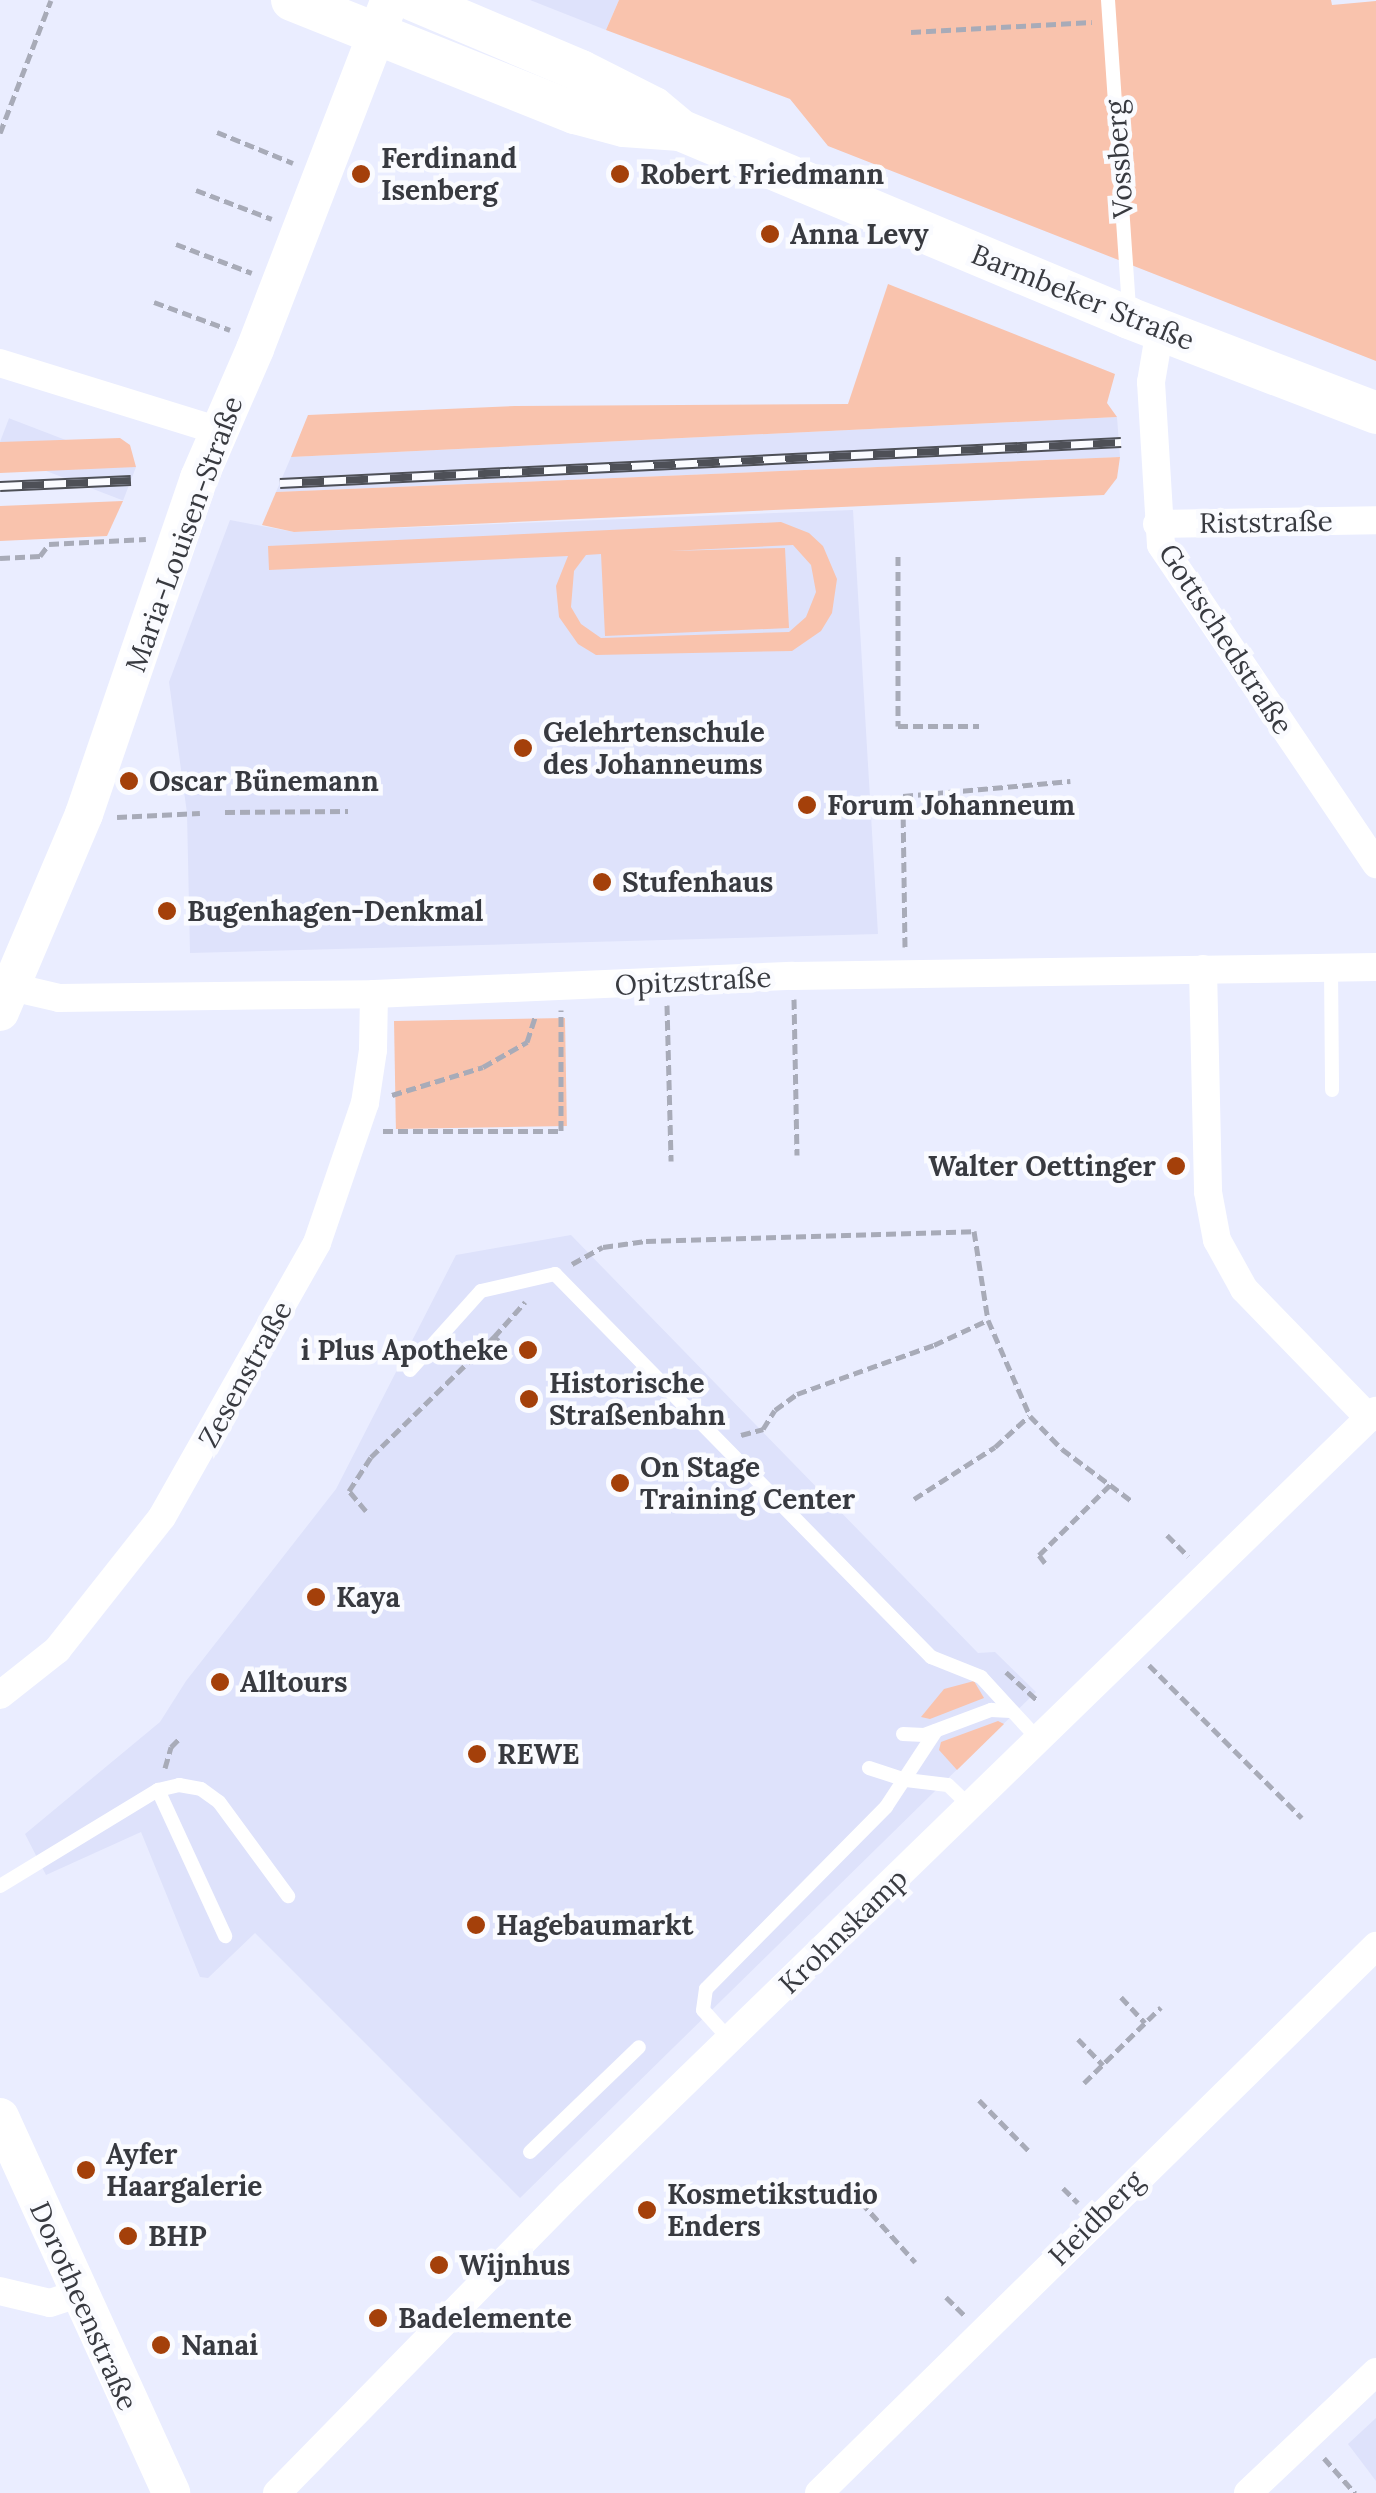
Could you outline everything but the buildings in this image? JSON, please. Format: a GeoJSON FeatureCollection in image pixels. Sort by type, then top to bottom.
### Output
{"type":"FeatureCollection","features":[{"type":"Feature","properties":{"kind":"main road","name":"Barmbeker Straße"},"geometry":{"type":"LineString","coordinates":[[292,0],[384,17],[575,113],[624,126],[680,130]]}},
{"type":"Feature","properties":{"kind":"main road","name":"Barmbeker Straße"},"geometry":{"type":"LineString","coordinates":[[413,0],[596,79],[654,108],[680,130],[1144,323],[1376,413]]}},
{"type":"Feature","properties":{"kind":"main road","name":"Maria-Louisen-Straße"},"geometry":{"type":"LineString","coordinates":[[6,999],[84,814],[179,537],[384,17]]}},
{"type":"Feature","properties":{"kind":"main road","name":"Dorotheenstraße"},"geometry":{"type":"LineString","coordinates":[[0,2117],[171,2493]]}},
{"type":"Feature","properties":{"kind":"street","name":"Gottschedstraße"},"geometry":{"type":"LineString","coordinates":[[1144,323],[1151,382],[1157,524],[1166,557],[1376,864]]}},
{"type":"Feature","properties":{"kind":"street"},"geometry":{"type":"LineString","coordinates":[[0,363],[220,430]]}},
{"type":"Feature","properties":{"kind":"street","name":"Riststraße"},"geometry":{"type":"LineString","coordinates":[[1157,524],[1376,520]]}},
{"type":"Feature","properties":{"kind":"street","name":"Opitzstraße"},"geometry":{"type":"LineString","coordinates":[[6,999],[374,994],[793,976],[1376,967]]}},
{"type":"Feature","properties":{"kind":"street"},"geometry":{"type":"LineString","coordinates":[[1203,970],[1208,1192],[1217,1240],[1254,1301],[1373,1414]]}},
{"type":"Feature","properties":{"kind":"street","name":"Zesenstraße"},"geometry":{"type":"LineString","coordinates":[[0,1695],[57,1650],[162,1517],[317,1243],[363,1109],[373,1050],[374,994]]}},
{"type":"Feature","properties":{"kind":"street","name":"Krohnskamp"},"geometry":{"type":"LineString","coordinates":[[277,2493],[570,2194],[1373,1414]]}},
{"type":"Feature","properties":{"kind":"street","name":"Heidberg"},"geometry":{"type":"LineString","coordinates":[[819,2493],[1376,1946]]}},
{"type":"Feature","properties":{"kind":"street"},"geometry":{"type":"LineString","coordinates":[[0,2291],[50,2304],[78,2294]]}},
{"type":"Feature","properties":{"kind":"street"},"geometry":{"type":"LineString","coordinates":[[1248,2493],[1376,2372]]}},
{"type":"Feature","properties":{"kind":"street"},"geometry":{"type":"LineString","coordinates":[[308,2493],[313,2454]]}},
{"type":"Feature","properties":{"kind":"lane","name":"Vossberg"},"geometry":{"type":"LineString","coordinates":[[1108,0],[1144,323]]}},
{"type":"Feature","properties":{"kind":"lane"},"geometry":{"type":"LineString","coordinates":[[1331,968],[1332,1090]]}},
{"type":"Feature","properties":{"kind":"lane"},"geometry":{"type":"LineString","coordinates":[[410,1370],[481,1291],[555,1274],[932,1657],[981,1677],[1040,1740]]}},
{"type":"Feature","properties":{"kind":"lane"},"geometry":{"type":"LineString","coordinates":[[903,1734],[916,1736],[936,1731],[991,1710],[1012,1711]]}},
{"type":"Feature","properties":{"kind":"lane"},"geometry":{"type":"LineString","coordinates":[[730,2040],[703,2010],[702,1995],[886,1807],[936,1731]]}},
{"type":"Feature","properties":{"kind":"lane"},"geometry":{"type":"LineString","coordinates":[[869,1768],[906,1780],[948,1784],[971,1807]]}},
{"type":"Feature","properties":{"kind":"lane"},"geometry":{"type":"LineString","coordinates":[[0,1886],[158,1790],[178,1785],[201,1789],[219,1802],[288,1896]]}},
{"type":"Feature","properties":{"kind":"lane"},"geometry":{"type":"LineString","coordinates":[[158,1790],[225,1936]]}},
{"type":"Feature","properties":{"kind":"lane"},"geometry":{"type":"LineString","coordinates":[[530,2152],[639,2047]]}},
{"type":"Feature","properties":{"kind":"path"},"geometry":{"type":"LineString","coordinates":[[0,133],[51,0]]}},
{"type":"Feature","properties":{"kind":"path"},"geometry":{"type":"LineString","coordinates":[[911,32],[1110,21]]}},
{"type":"Feature","properties":{"kind":"path"},"geometry":{"type":"LineString","coordinates":[[217,132],[294,163]]}},
{"type":"Feature","properties":{"kind":"path"},"geometry":{"type":"LineString","coordinates":[[196,190],[272,218]]}},
{"type":"Feature","properties":{"kind":"path"},"geometry":{"type":"LineString","coordinates":[[176,244],[252,274]]}},
{"type":"Feature","properties":{"kind":"path"},"geometry":{"type":"LineString","coordinates":[[154,302],[230,330]]}},
{"type":"Feature","properties":{"kind":"path"},"geometry":{"type":"LineString","coordinates":[[0,558],[40,556],[49,544],[179,537]]}},
{"type":"Feature","properties":{"kind":"path"},"geometry":{"type":"LineString","coordinates":[[898,556],[898,726],[979,726]]}},
{"type":"Feature","properties":{"kind":"path"},"geometry":{"type":"LineString","coordinates":[[905,975],[903,796],[1070,782]]}},
{"type":"Feature","properties":{"kind":"path"},"geometry":{"type":"LineString","coordinates":[[225,812],[348,811]]}},
{"type":"Feature","properties":{"kind":"path"},"geometry":{"type":"LineString","coordinates":[[84,814],[111,817],[200,813]]}},
{"type":"Feature","properties":{"kind":"path"},"geometry":{"type":"LineString","coordinates":[[793,976],[798,1155]]}},
{"type":"Feature","properties":{"kind":"path"},"geometry":{"type":"LineString","coordinates":[[666,982],[671,1162]]}},
{"type":"Feature","properties":{"kind":"path"},"geometry":{"type":"LineString","coordinates":[[553,987],[561,1130],[376,1131],[363,1109],[483,1067],[527,1042],[553,987]]}},
{"type":"Feature","properties":{"kind":"path"},"geometry":{"type":"LineString","coordinates":[[555,1274],[603,1246],[646,1241],[974,1231],[988,1320],[1030,1416],[1062,1449],[1133,1502]]}},
{"type":"Feature","properties":{"kind":"path"},"geometry":{"type":"LineString","coordinates":[[720,1442],[763,1428],[776,1410],[797,1394],[934,1345],[988,1320]]}},
{"type":"Feature","properties":{"kind":"path"},"geometry":{"type":"LineString","coordinates":[[366,1510],[348,1491],[372,1457],[494,1337],[500,1341]]}},
{"type":"Feature","properties":{"kind":"path"},"geometry":{"type":"LineString","coordinates":[[914,1499],[995,1447],[1030,1416]]}},
{"type":"Feature","properties":{"kind":"path"},"geometry":{"type":"LineString","coordinates":[[1045,1563],[1038,1555],[1110,1485]]}},
{"type":"Feature","properties":{"kind":"path"},"geometry":{"type":"LineString","coordinates":[[1133,1649],[1302,1818]]}},
{"type":"Feature","properties":{"kind":"path"},"geometry":{"type":"LineString","coordinates":[[158,1790],[170,1747],[181,1737]]}},
{"type":"Feature","properties":{"kind":"path"},"geometry":{"type":"LineString","coordinates":[[1120,1997],[1145,2023]]}},
{"type":"Feature","properties":{"kind":"path"},"geometry":{"type":"LineString","coordinates":[[1084,2084],[1161,2007]]}},
{"type":"Feature","properties":{"kind":"path"},"geometry":{"type":"LineString","coordinates":[[1078,2040],[1103,2065]]}},
{"type":"Feature","properties":{"kind":"path"},"geometry":{"type":"LineString","coordinates":[[978,2100],[1030,2151]]}},
{"type":"Feature","properties":{"kind":"path"},"geometry":{"type":"LineString","coordinates":[[861,2202],[915,2262]]}},
{"type":"Feature","properties":{"kind":"path"},"geometry":{"type":"LineString","coordinates":[[1324,2458],[1354,2493]]}},
{"type":"Feature","properties":{"kind":"shaded area"},"geometry":{"type":"Polygon","coordinates":[[[530,0],[619,0],[606,30],[530,0]]]}},
{"type":"Feature","properties":{"kind":"shaded area"},"geometry":{"type":"Polygon","coordinates":[[[619,0],[1331,0],[1332,5],[1376,1],[1376,361],[828,146],[790,99],[606,30],[619,0]]]}},
{"type":"Feature","properties":{"kind":"shaded area"},"geometry":{"type":"Polygon","coordinates":[[[888,284],[1115,374],[1107,403],[1117,417],[291,457],[308,415],[515,406],[848,404],[888,284]]]}},
{"type":"Feature","properties":{"kind":"shaded area"},"geometry":{"type":"Polygon","coordinates":[[[1117,417],[1120,457],[276,492],[291,457],[1117,417]]]}},
{"type":"Feature","properties":{"kind":"shaded area"},"geometry":{"type":"Polygon","coordinates":[[[9,418],[136,467],[123,501],[0,453],[9,418]]]}},
{"type":"Feature","properties":{"kind":"shaded area"},"geometry":{"type":"Polygon","coordinates":[[[120,438],[130,445],[136,467],[0,473],[0,442],[120,438]]]}},
{"type":"Feature","properties":{"kind":"shaded area"},"geometry":{"type":"Polygon","coordinates":[[[1120,457],[1117,478],[1104,495],[294,532],[262,525],[276,492],[1120,457]]]}},
{"type":"Feature","properties":{"kind":"shaded area"},"geometry":{"type":"Polygon","coordinates":[[[123,501],[107,536],[0,541],[0,506],[123,501]]]}},
{"type":"Feature","properties":{"kind":"shaded area","name":"Gelehrtenschule des Johanneums"},"geometry":{"type":"Polygon","coordinates":[[[853,510],[878,934],[190,953],[187,813],[169,682],[230,520],[294,532],[853,510]]]}},
{"type":"Feature","properties":{"kind":"shaded area"},"geometry":{"type":"Polygon","coordinates":[[[781,522],[809,533],[823,546],[837,579],[832,613],[821,631],[792,651],[596,655],[578,644],[559,617],[556,586],[568,556],[269,570],[268,546],[781,522]],[[793,545],[669,551],[785,548],[789,628],[605,636],[601,554],[586,555],[574,571],[571,607],[581,624],[601,638],[789,632],[806,617],[816,592],[811,565],[793,545]]]}},
{"type":"Feature","properties":{"kind":"shaded area"},"geometry":{"type":"Polygon","coordinates":[[[565,1018],[567,1126],[396,1129],[394,1021],[565,1018]]]}},
{"type":"Feature","properties":{"kind":"shaded area"},"geometry":{"type":"Polygon","coordinates":[[[571,1235],[978,1653],[995,1652],[1036,1692],[520,2198],[255,1933],[208,1978],[200,1977],[141,1832],[46,1875],[25,1834],[160,1722],[186,1681],[336,1489],[456,1255],[571,1235]]]}},
{"type":"Feature","properties":{"kind":"shaded area"},"geometry":{"type":"Polygon","coordinates":[[[974,1681],[984,1698],[930,1719],[921,1717],[944,1689],[974,1681]]]}},
{"type":"Feature","properties":{"kind":"shaded area"},"geometry":{"type":"Polygon","coordinates":[[[998,1721],[1004,1724],[957,1770],[939,1750],[941,1742],[998,1721]]]}},
{"type":"Feature","properties":{"kind":"shaded area"},"geometry":{"type":"Polygon","coordinates":[[[1376,2418],[1376,2481],[1348,2444],[1376,2418]]]}},
{"type":"Feature","properties":{"kind":"railway"},"geometry":{"type":"LineString","coordinates":[[280,483],[1121,442]]}},
{"type":"Feature","properties":{"kind":"railway"},"geometry":{"type":"LineString","coordinates":[[0,486],[131,480]]}},
{"type":"Feature","properties":{"kind":"place","name":"Ferdinand Isenberg"},"geometry":{"type":"Point","coordinates":[361,174]}},
{"type":"Feature","properties":{"kind":"place","name":"Robert Friedmann"},"geometry":{"type":"Point","coordinates":[620,174]}},
{"type":"Feature","properties":{"kind":"place","name":"Anna Levy"},"geometry":{"type":"Point","coordinates":[770,234]}},
{"type":"Feature","properties":{"kind":"place","name":"Gelehrtenschule des Johanneums"},"geometry":{"type":"Point","coordinates":[523,748]}},
{"type":"Feature","properties":{"kind":"place","name":"Oscar Bünemann"},"geometry":{"type":"Point","coordinates":[129,781]}},
{"type":"Feature","properties":{"kind":"place","name":"Forum Johanneum"},"geometry":{"type":"Point","coordinates":[807,805]}},
{"type":"Feature","properties":{"kind":"place","name":"Stufenhaus"},"geometry":{"type":"Point","coordinates":[602,882]}},
{"type":"Feature","properties":{"kind":"place","name":"Bugenhagen-Denkmal"},"geometry":{"type":"Point","coordinates":[167,911]}},
{"type":"Feature","properties":{"kind":"place","name":"Walter Oettinger"},"geometry":{"type":"Point","coordinates":[1176,1166]}},
{"type":"Feature","properties":{"kind":"place","name":"i Plus Apotheke"},"geometry":{"type":"Point","coordinates":[528,1350]}},
{"type":"Feature","properties":{"kind":"place","name":"Historische Straßenbahn"},"geometry":{"type":"Point","coordinates":[529,1399]}},
{"type":"Feature","properties":{"kind":"place","name":"On Stage Training Center"},"geometry":{"type":"Point","coordinates":[620,1483]}},
{"type":"Feature","properties":{"kind":"place","name":"Kaya"},"geometry":{"type":"Point","coordinates":[316,1597]}},
{"type":"Feature","properties":{"kind":"place","name":"Alltours"},"geometry":{"type":"Point","coordinates":[220,1682]}},
{"type":"Feature","properties":{"kind":"place","name":"REWE"},"geometry":{"type":"Point","coordinates":[477,1754]}},
{"type":"Feature","properties":{"kind":"place","name":"Hagebaumarkt"},"geometry":{"type":"Point","coordinates":[476,1925]}},
{"type":"Feature","properties":{"kind":"place","name":"Ayfer Haargalerie"},"geometry":{"type":"Point","coordinates":[86,2170]}},
{"type":"Feature","properties":{"kind":"place","name":"Kosmetikstudio Enders"},"geometry":{"type":"Point","coordinates":[647,2210]}},
{"type":"Feature","properties":{"kind":"place","name":"BHP"},"geometry":{"type":"Point","coordinates":[128,2236]}},
{"type":"Feature","properties":{"kind":"place","name":"Wijnhus"},"geometry":{"type":"Point","coordinates":[439,2265]}},
{"type":"Feature","properties":{"kind":"place","name":"Badelemente"},"geometry":{"type":"Point","coordinates":[378,2318]}},
{"type":"Feature","properties":{"kind":"place","name":"Nanai"},"geometry":{"type":"Point","coordinates":[161,2345]}}]}
